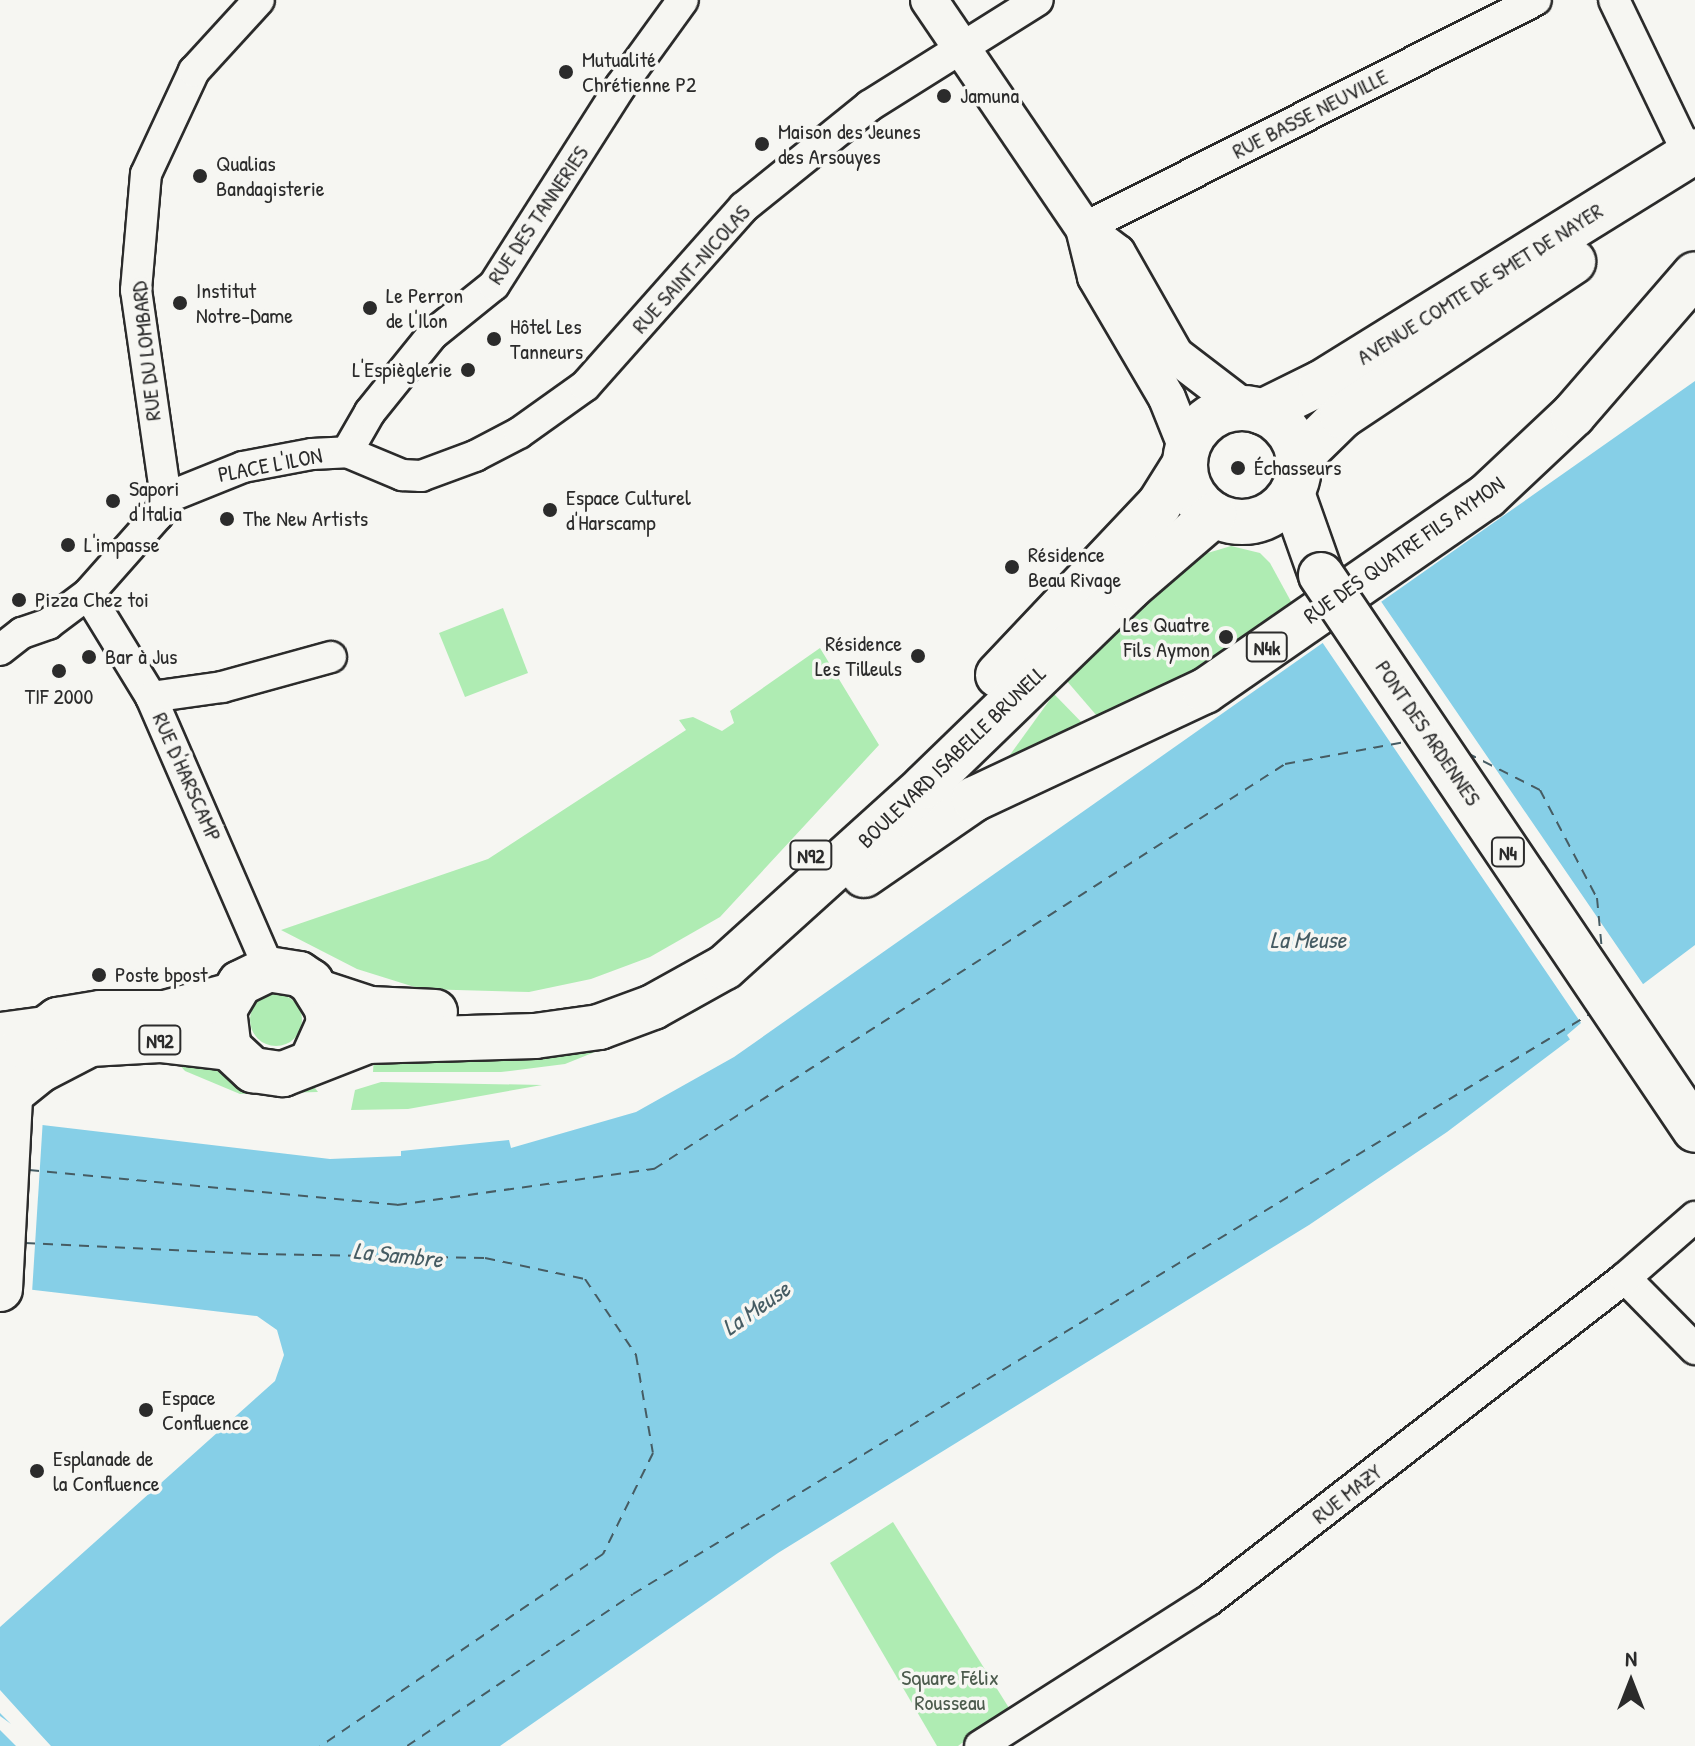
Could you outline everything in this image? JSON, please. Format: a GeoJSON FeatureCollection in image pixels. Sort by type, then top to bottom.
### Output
{"type":"FeatureCollection","features":[{"type":"Feature","properties":{"kind":"main road","name":"AVENUE COMTE DE SMET DE NAYER"},"geometry":{"type":"LineString","coordinates":[[1252,410],[1321,383],[1693,162]]}},
{"type":"Feature","properties":{"kind":"main road","name":"AVENUE COMTE DE SMET DE NAYER"},"geometry":{"type":"LineString","coordinates":[[1296,476],[1342,416],[1693,162]]}},
{"type":"Feature","properties":{"kind":"main road","name":"RUE DES QUATRE FILS AYMON"},"geometry":{"type":"LineString","coordinates":[[772,928],[833,899],[974,799],[1205,691],[1487,496],[1573,415],[1695,274]]}},
{"type":"Feature","properties":{"kind":"main road"},"geometry":{"type":"LineString","coordinates":[[1252,410],[1286,430],[1296,476],[1276,512],[1234,519],[1198,503],[1186,457],[1208,419],[1252,410]]}},
{"type":"Feature","properties":{"kind":"main road","name":"BOULEVARD ISABELLE BRUNELL"},"geometry":{"type":"LineString","coordinates":[[269,969],[299,974],[321,993],[370,1009],[532,1013],[598,1001],[707,948],[913,764],[1159,505],[1186,457]]}},
{"type":"Feature","properties":{"kind":"main road","name":"N4"},"geometry":{"type":"LineString","coordinates":[[1296,476],[1321,575]]}},
{"type":"Feature","properties":{"kind":"main road","name":"N4"},"geometry":{"type":"LineString","coordinates":[[1234,519],[1321,575]]}},
{"type":"Feature","properties":{"kind":"main road","name":"BOULEVARD ISABELLE BRUNELL"},"geometry":{"type":"LineString","coordinates":[[4,1092],[90,1044],[146,1039],[229,1048],[239,1060],[267,1074],[283,1074],[367,1041],[535,1036],[599,1027],[694,985],[772,928],[1129,588],[1234,519]]}},
{"type":"Feature","properties":{"kind":"main road","name":"PONT DES ARDENNES"},"geometry":{"type":"LineString","coordinates":[[1321,575],[1695,1130]]}},
{"type":"Feature","properties":{"kind":"main road"},"geometry":{"type":"LineString","coordinates":[[229,1048],[223,1024],[229,996],[253,973],[269,969]]}},
{"type":"Feature","properties":{"kind":"main road"},"geometry":{"type":"LineString","coordinates":[[312,1061],[329,1023],[321,993]]}},
{"type":"Feature","properties":{"kind":"main road","name":"N92"},"geometry":{"type":"LineString","coordinates":[[0,1289],[4,1092],[12,1061],[33,1035],[58,1020],[100,1013],[165,1013],[229,996]]}},
{"type":"Feature","properties":{"kind":"street","name":"RUE DU LOMBARD"},"geometry":{"type":"LineString","coordinates":[[166,498],[136,290],[139,214],[146,174],[194,71],[259,0]]}},
{"type":"Feature","properties":{"kind":"street","name":"RUE DES TANNERIES"},"geometry":{"type":"LineString","coordinates":[[347,452],[370,412],[433,334],[494,285],[620,87],[683,0]]}},
{"type":"Feature","properties":{"kind":"street"},"geometry":{"type":"LineString","coordinates":[[929,0],[958,49],[1084,228],[1117,253],[1175,355],[1252,410]]}},
{"type":"Feature","properties":{"kind":"street","name":"RUE SAINT-NICOLAS"},"geometry":{"type":"LineString","coordinates":[[421,476],[475,456],[519,433],[585,386],[744,207],[869,106],[1038,0]]}},
{"type":"Feature","properties":{"kind":"street","name":"RUE BASSE NEUVILLE"},"geometry":{"type":"LineString","coordinates":[[1084,228],[1536,0]]}},
{"type":"Feature","properties":{"kind":"street"},"geometry":{"type":"LineString","coordinates":[[1614,0],[1693,162]]}},
{"type":"Feature","properties":{"kind":"street"},"geometry":{"type":"LineString","coordinates":[[1084,228],[1096,277],[1167,398],[1186,457]]}},
{"type":"Feature","properties":{"kind":"street","name":"PLACE L'ILON"},"geometry":{"type":"LineString","coordinates":[[166,498],[243,467],[347,452],[402,475],[421,476]]}},
{"type":"Feature","properties":{"kind":"street"},"geometry":{"type":"LineString","coordinates":[[7,636],[48,624],[88,594],[158,515],[166,498]]}},
{"type":"Feature","properties":{"kind":"street","name":"RUE D'HARSCAMP"},"geometry":{"type":"LineString","coordinates":[[88,594],[151,697],[269,969]]}},
{"type":"Feature","properties":{"kind":"street"},"geometry":{"type":"LineString","coordinates":[[151,697],[222,687],[331,657]]}},
{"type":"Feature","properties":{"kind":"street"},"geometry":{"type":"LineString","coordinates":[[0,1028],[58,1020]]}},
{"type":"Feature","properties":{"kind":"street","name":"RUE MAZY"},"geometry":{"type":"LineString","coordinates":[[987,1744],[1208,1601],[1625,1278],[1695,1217]]}},
{"type":"Feature","properties":{"kind":"street"},"geometry":{"type":"LineString","coordinates":[[1625,1278],[1695,1349]]}},
{"type":"Feature","properties":{"kind":"green space"},"geometry":{"type":"Polygon","coordinates":[[[1231,546],[1260,553],[1270,563],[1300,618],[1103,723],[1066,680],[1201,555],[1231,546]]]}},
{"type":"Feature","properties":{"kind":"green space"},"geometry":{"type":"Polygon","coordinates":[[[503,608],[528,673],[465,697],[439,633],[503,608]]]}},
{"type":"Feature","properties":{"kind":"green space"},"geometry":{"type":"Polygon","coordinates":[[[820,648],[879,745],[720,917],[650,957],[591,979],[529,992],[421,989],[357,969],[281,930],[488,859],[686,730],[679,720],[693,717],[722,731],[734,723],[730,711],[820,648]]]}},
{"type":"Feature","properties":{"kind":"green space"},"geometry":{"type":"Polygon","coordinates":[[[1054,694],[1093,734],[991,781],[1054,694]]]}},
{"type":"Feature","properties":{"kind":"green space"},"geometry":{"type":"Polygon","coordinates":[[[729,989],[697,1011],[565,1064],[501,1072],[373,1072],[374,1055],[494,1060],[729,989]]]}},
{"type":"Feature","properties":{"kind":"green space"},"geometry":{"type":"Polygon","coordinates":[[[276,994],[294,1002],[302,1020],[294,1038],[276,1046],[258,1038],[250,1020],[258,1002],[276,994]]]}},
{"type":"Feature","properties":{"kind":"green space"},"geometry":{"type":"Polygon","coordinates":[[[168,1052],[312,1084],[318,1092],[240,1094],[185,1071],[168,1052]]]}},
{"type":"Feature","properties":{"kind":"green space"},"geometry":{"type":"Polygon","coordinates":[[[381,1082],[542,1085],[408,1109],[351,1110],[355,1090],[381,1082]]]}},
{"type":"Feature","properties":{"kind":"green space","name":"Square Félix Rousseau"},"geometry":{"type":"Polygon","coordinates":[[[893,1522],[1009,1708],[958,1746],[937,1746],[830,1563],[893,1522]]]}},
{"type":"Feature","properties":{"kind":"water","name":"La Meuse"},"geometry":{"type":"Polygon","coordinates":[[[1695,381],[1695,945],[1447,1132],[1309,1225],[778,1553],[500,1746],[0,1746],[0,1627],[275,1381],[284,1355],[277,1330],[257,1316],[0,1286],[0,1120],[330,1159],[401,1156],[401,1151],[509,1140],[511,1148],[636,1112],[734,1057],[1695,381]]]}},
{"type":"Feature","properties":{"kind":"pier"},"geometry":{"type":"Polygon","coordinates":[[[1378,597],[1645,987],[1571,1041],[1567,1035],[1581,1023],[1320,639],[1378,597]]]}},
{"type":"Feature","properties":{"kind":"pier"},"geometry":{"type":"Polygon","coordinates":[[[0,1116],[43,1118],[32,1293],[0,1290],[0,1116]]]}},
{"type":"Feature","properties":{"kind":"pier"},"geometry":{"type":"Polygon","coordinates":[[[0,1690],[51,1746],[16,1746],[0,1730],[0,1716],[11,1724],[0,1713],[0,1690]]]}},
{"type":"Feature","properties":{"kind":"ferry route"},"geometry":{"type":"LineString","coordinates":[[29,1170],[397,1205],[654,1169],[1285,764],[1405,742]]}},
{"type":"Feature","properties":{"kind":"ferry route"},"geometry":{"type":"LineString","coordinates":[[1467,753],[1540,790],[1597,898],[1602,951]]}},
{"type":"Feature","properties":{"kind":"ferry route"},"geometry":{"type":"LineString","coordinates":[[407,1746],[633,1594],[1590,1014]]}},
{"type":"Feature","properties":{"kind":"ferry route"},"geometry":{"type":"LineString","coordinates":[[25,1243],[258,1254],[485,1258],[585,1279],[636,1355],[653,1453],[603,1554],[320,1746]]}},
{"type":"Feature","properties":{"kind":"place","name":"Mutualité Chrétienne P2"},"geometry":{"type":"Point","coordinates":[566,72]}},
{"type":"Feature","properties":{"kind":"place","name":"Jamuna"},"geometry":{"type":"Point","coordinates":[944,96]}},
{"type":"Feature","properties":{"kind":"place","name":"Maison des Jeunes des Arsouyes"},"geometry":{"type":"Point","coordinates":[762,144]}},
{"type":"Feature","properties":{"kind":"place","name":"Qualias Bandagisterie"},"geometry":{"type":"Point","coordinates":[200,176]}},
{"type":"Feature","properties":{"kind":"place","name":"Institut Notre-Dame"},"geometry":{"type":"Point","coordinates":[180,303]}},
{"type":"Feature","properties":{"kind":"place","name":"Le Perron de l'Ilon"},"geometry":{"type":"Point","coordinates":[370,308]}},
{"type":"Feature","properties":{"kind":"place","name":"Hôtel Les Tanneurs"},"geometry":{"type":"Point","coordinates":[494,339]}},
{"type":"Feature","properties":{"kind":"place","name":"L'Espièglerie"},"geometry":{"type":"Point","coordinates":[468,370]}},
{"type":"Feature","properties":{"kind":"place","name":"Échasseurs"},"geometry":{"type":"Point","coordinates":[1238,468]}},
{"type":"Feature","properties":{"kind":"place","name":"Sapori d'Italia"},"geometry":{"type":"Point","coordinates":[113,501]}},
{"type":"Feature","properties":{"kind":"place","name":"Espace Culturel d'Harscamp"},"geometry":{"type":"Point","coordinates":[550,510]}},
{"type":"Feature","properties":{"kind":"place","name":"The New Artists"},"geometry":{"type":"Point","coordinates":[227,519]}},
{"type":"Feature","properties":{"kind":"place","name":"L'impasse"},"geometry":{"type":"Point","coordinates":[68,545]}},
{"type":"Feature","properties":{"kind":"place","name":"Résidence Beau Rivage"},"geometry":{"type":"Point","coordinates":[1012,567]}},
{"type":"Feature","properties":{"kind":"place","name":"Pizza Chez toi"},"geometry":{"type":"Point","coordinates":[19,600]}},
{"type":"Feature","properties":{"kind":"place","name":"Les Quatre Fils Aymon"},"geometry":{"type":"Point","coordinates":[1226,637]}},
{"type":"Feature","properties":{"kind":"place","name":"Résidence Les Tilleuls"},"geometry":{"type":"Point","coordinates":[918,656]}},
{"type":"Feature","properties":{"kind":"place","name":"Bar à Jus"},"geometry":{"type":"Point","coordinates":[89,657]}},
{"type":"Feature","properties":{"kind":"place","name":"TIF 2000"},"geometry":{"type":"Point","coordinates":[59,671]}},
{"type":"Feature","properties":{"kind":"place","name":"Poste bpost"},"geometry":{"type":"Point","coordinates":[99,975]}},
{"type":"Feature","properties":{"kind":"place","name":"Espace Confluence"},"geometry":{"type":"Point","coordinates":[146,1410]}},
{"type":"Feature","properties":{"kind":"place","name":"Esplanade de la Confluence"},"geometry":{"type":"Point","coordinates":[37,1471]}},
{"type":"Feature","properties":{"kind":"water label","name":"La Sambre"},"geometry":{"type":"Point","coordinates":[398,1255]}}]}
